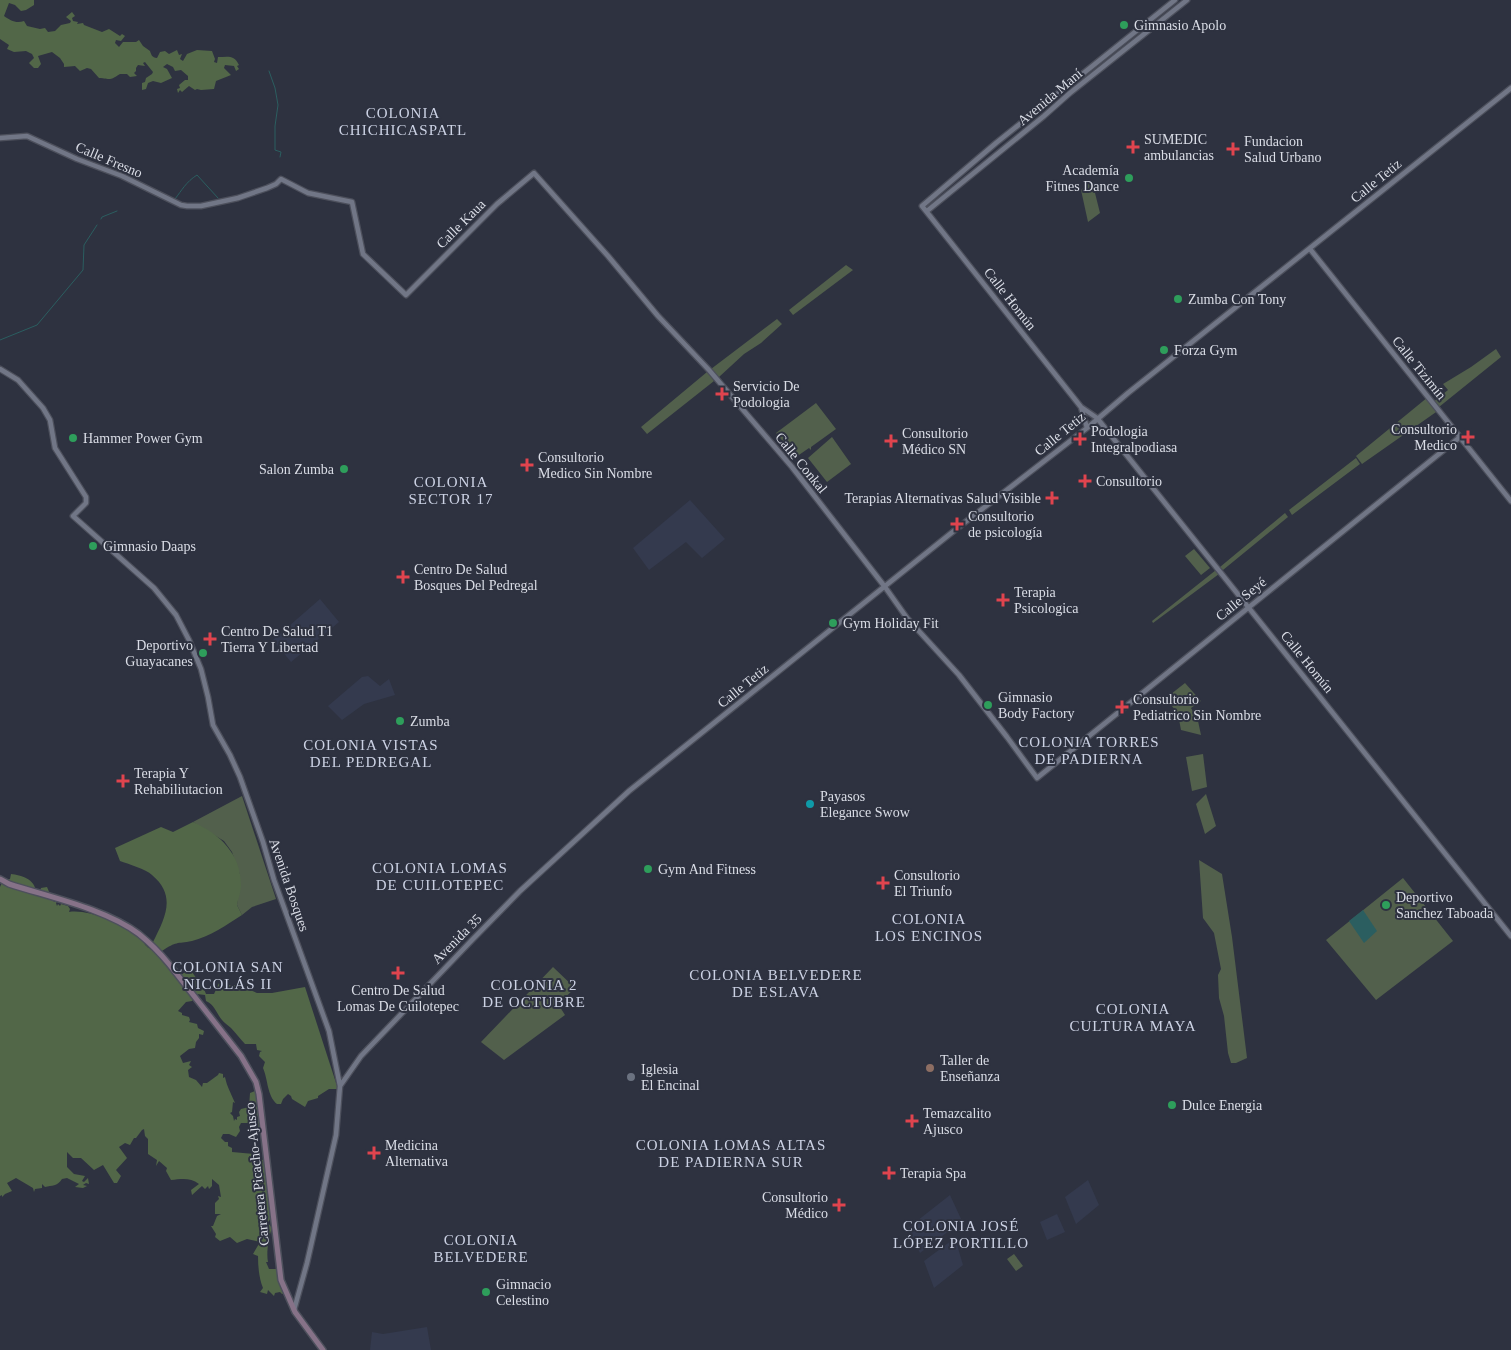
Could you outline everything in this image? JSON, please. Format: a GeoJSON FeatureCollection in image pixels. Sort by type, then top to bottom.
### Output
{"type":"FeatureCollection","features":[{"type":"Feature","properties":{"kind":"main road","name":"Carretera Picacho-Ajusco"},"geometry":{"type":"LineString","coordinates":[[0,879],[9,884],[91,910],[138,933],[169,964],[241,1056],[256,1082],[259,1094],[278,1271],[294,1310],[323,1350]]}},
{"type":"Feature","properties":{"kind":"street","name":"Avenida Maní"},"geometry":{"type":"LineString","coordinates":[[922,206],[996,143],[1175,0]]}},
{"type":"Feature","properties":{"kind":"street","name":"Avenida Maní"},"geometry":{"type":"LineString","coordinates":[[927,211],[1070,93],[1188,0]]}},
{"type":"Feature","properties":{"kind":"street","name":"Calle Tetiz"},"geometry":{"type":"LineString","coordinates":[[624,798],[667,760],[745,700],[1511,88]]}},
{"type":"Feature","properties":{"kind":"street","name":"Calle Fresno"},"geometry":{"type":"LineString","coordinates":[[0,138],[27,136],[77,159],[122,176],[181,205],[201,206],[238,198],[267,188],[276,184],[281,179]]}},
{"type":"Feature","properties":{"kind":"street","name":"Calle Kaua"},"geometry":{"type":"LineString","coordinates":[[281,179],[308,193],[352,202],[363,254],[406,295],[495,206],[534,173]]}},
{"type":"Feature","properties":{"kind":"street","name":"Calle Conkal"},"geometry":{"type":"LineString","coordinates":[[534,173],[773,445],[885,587],[907,618],[958,675],[1007,736],[1037,778]]}},
{"type":"Feature","properties":{"kind":"street","name":"Calle Homún"},"geometry":{"type":"LineString","coordinates":[[922,206],[1081,407],[1097,418],[1511,936]]}},
{"type":"Feature","properties":{"kind":"street","name":"Calle Tizimín"},"geometry":{"type":"LineString","coordinates":[[1310,249],[1511,501]]}},
{"type":"Feature","properties":{"kind":"street","name":"Avenida Bosques"},"geometry":{"type":"LineString","coordinates":[[0,370],[18,380],[43,408],[50,420],[55,448],[86,497],[86,503],[73,516],[154,588],[176,616],[189,640],[201,669],[213,725],[230,755],[244,790],[327,1027],[340,1086],[336,1134],[307,1263],[294,1310]]}},
{"type":"Feature","properties":{"kind":"street","name":"Calle Homún"},"geometry":{"type":"LineString","coordinates":[[1081,407],[1086,428]]}},
{"type":"Feature","properties":{"kind":"street","name":"Calle Seyé"},"geometry":{"type":"LineString","coordinates":[[1037,778],[1460,437]]}},
{"type":"Feature","properties":{"kind":"street","name":"Avenida 35"},"geometry":{"type":"LineString","coordinates":[[340,1086],[361,1056],[520,891],[624,798]]}},
{"type":"Feature","properties":{"kind":"shaded area"},"geometry":{"type":"Polygon","coordinates":[[[0,0],[34,0],[34,5],[21,11],[15,5],[9,3],[4,16],[16,22],[24,21],[27,26],[40,29],[45,28],[48,32],[55,31],[61,25],[70,23],[71,21],[66,17],[72,12],[75,16],[72,18],[73,21],[78,22],[77,24],[83,23],[102,32],[109,29],[120,36],[122,34],[125,36],[121,41],[116,40],[115,43],[119,47],[123,42],[136,42],[139,40],[154,57],[157,58],[160,52],[165,51],[169,54],[177,50],[179,55],[182,54],[180,59],[183,61],[187,54],[197,50],[212,51],[215,59],[214,62],[217,63],[218,57],[230,57],[237,61],[239,69],[236,71],[234,66],[225,65],[224,68],[231,75],[216,81],[214,89],[195,90],[189,86],[178,93],[179,85],[188,80],[188,76],[181,70],[175,71],[173,67],[167,64],[163,67],[167,69],[172,78],[161,83],[153,81],[148,83],[146,89],[142,90],[142,83],[153,72],[145,62],[143,63],[145,66],[138,65],[136,68],[134,73],[137,76],[130,77],[127,74],[120,74],[110,79],[99,78],[91,69],[87,68],[80,71],[75,66],[64,67],[60,58],[52,52],[38,56],[41,64],[38,68],[34,68],[29,63],[34,58],[32,54],[26,51],[14,52],[7,49],[9,45],[0,39],[0,0]]]}},
{"type":"Feature","properties":{"kind":"shaded area"},"geometry":{"type":"Polygon","coordinates":[[[1092,181],[1100,213],[1088,222],[1081,190],[1092,181]]]}},
{"type":"Feature","properties":{"kind":"shaded area"},"geometry":{"type":"Polygon","coordinates":[[[846,265],[853,270],[793,315],[789,310],[846,265]]]}},
{"type":"Feature","properties":{"kind":"shaded area"},"geometry":{"type":"Polygon","coordinates":[[[777,319],[782,324],[761,343],[744,354],[719,377],[711,369],[777,319]]]}},
{"type":"Feature","properties":{"kind":"shaded area"},"geometry":{"type":"Polygon","coordinates":[[[1496,349],[1501,357],[1439,407],[1433,402],[1448,390],[1443,384],[1496,349]]]}},
{"type":"Feature","properties":{"kind":"shaded area"},"geometry":{"type":"Polygon","coordinates":[[[707,372],[714,381],[647,434],[641,427],[707,372]]]}},
{"type":"Feature","properties":{"kind":"shaded area"},"geometry":{"type":"Polygon","coordinates":[[[1428,397],[1439,410],[1362,464],[1356,456],[1428,397]]]}},
{"type":"Feature","properties":{"kind":"shaded area"},"geometry":{"type":"Polygon","coordinates":[[[816,403],[836,429],[811,447],[811,450],[809,448],[796,457],[776,433],[816,403]]]}},
{"type":"Feature","properties":{"kind":"shaded area"},"geometry":{"type":"Polygon","coordinates":[[[832,437],[851,464],[827,482],[808,458],[832,437]]]}},
{"type":"Feature","properties":{"kind":"shaded area"},"geometry":{"type":"Polygon","coordinates":[[[1356,458],[1360,464],[1292,515],[1289,510],[1356,458]]]}},
{"type":"Feature","properties":{"kind":"shaded area"},"geometry":{"type":"Polygon","coordinates":[[[812,474],[820,487],[815,492],[805,480],[812,474]]]}},
{"type":"Feature","properties":{"kind":"shaded area"},"geometry":{"type":"Polygon","coordinates":[[[690,500],[725,539],[702,558],[686,542],[649,570],[633,548],[690,500]]]}},
{"type":"Feature","properties":{"kind":"shaded area"},"geometry":{"type":"Polygon","coordinates":[[[1285,513],[1288,517],[1223,570],[1220,567],[1285,513]]]}},
{"type":"Feature","properties":{"kind":"shaded area"},"geometry":{"type":"Polygon","coordinates":[[[1194,549],[1210,568],[1201,575],[1185,556],[1194,549]]]}},
{"type":"Feature","properties":{"kind":"shaded area"},"geometry":{"type":"Polygon","coordinates":[[[1216,570],[1219,574],[1153,623],[1152,621],[1216,570]]]}},
{"type":"Feature","properties":{"kind":"shaded area"},"geometry":{"type":"Polygon","coordinates":[[[320,599],[339,622],[291,662],[273,640],[320,599]]]}},
{"type":"Feature","properties":{"kind":"shaded area"},"geometry":{"type":"Polygon","coordinates":[[[368,676],[380,686],[389,679],[395,695],[364,704],[342,720],[328,706],[362,677],[368,676]]]}},
{"type":"Feature","properties":{"kind":"shaded area"},"geometry":{"type":"Polygon","coordinates":[[[1185,683],[1201,701],[1191,708],[1198,721],[1201,735],[1181,730],[1178,714],[1166,698],[1185,683]]]}},
{"type":"Feature","properties":{"kind":"shaded area"},"geometry":{"type":"Polygon","coordinates":[[[1203,754],[1207,787],[1192,791],[1186,757],[1203,754]]]}},
{"type":"Feature","properties":{"kind":"shaded area"},"geometry":{"type":"Polygon","coordinates":[[[1206,794],[1216,826],[1205,834],[1196,804],[1206,794]]]}},
{"type":"Feature","properties":{"kind":"shaded area"},"geometry":{"type":"Polygon","coordinates":[[[242,796],[276,899],[252,907],[242,915],[237,905],[240,875],[232,852],[224,841],[193,822],[242,796]]]}},
{"type":"Feature","properties":{"kind":"shaded area"},"geometry":{"type":"Polygon","coordinates":[[[193,822],[220,839],[233,855],[240,874],[241,888],[237,905],[242,915],[205,937],[174,944],[162,951],[153,942],[165,916],[166,899],[164,891],[160,883],[149,873],[120,861],[115,848],[161,827],[173,832],[193,822]]]}},
{"type":"Feature","properties":{"kind":"shaded area"},"geometry":{"type":"Polygon","coordinates":[[[1199,860],[1222,874],[1247,1058],[1236,1063],[1231,1063],[1228,1053],[1224,1016],[1219,998],[1218,975],[1221,969],[1214,933],[1203,918],[1199,860]]]}},
{"type":"Feature","properties":{"kind":"shaded area"},"geometry":{"type":"Polygon","coordinates":[[[11,874],[19,875],[30,881],[36,892],[40,891],[41,888],[47,887],[50,894],[46,894],[49,899],[55,902],[58,900],[57,906],[61,904],[68,906],[69,912],[85,913],[113,921],[136,934],[149,948],[157,951],[160,959],[180,976],[185,972],[192,972],[206,994],[214,994],[219,983],[222,985],[235,985],[243,991],[248,989],[257,993],[272,993],[305,987],[338,1089],[329,1089],[318,1096],[318,1098],[308,1101],[305,1107],[292,1099],[288,1094],[281,1104],[277,1104],[274,1101],[269,1092],[263,1068],[265,1062],[259,1056],[262,1051],[257,1050],[256,1044],[245,1044],[206,1001],[205,995],[197,994],[192,1001],[186,1002],[178,1011],[182,1015],[189,1017],[189,1022],[197,1024],[198,1028],[204,1031],[203,1035],[199,1034],[195,1048],[189,1049],[180,1056],[183,1063],[191,1061],[189,1065],[192,1067],[188,1070],[189,1077],[196,1080],[202,1087],[203,1083],[207,1083],[219,1073],[223,1074],[223,1078],[225,1077],[235,1103],[233,1102],[232,1112],[230,1113],[234,1121],[240,1116],[239,1112],[241,1109],[249,1107],[250,1093],[255,1091],[258,1098],[261,1129],[257,1130],[253,1123],[241,1123],[240,1131],[236,1137],[223,1134],[221,1138],[228,1142],[232,1152],[254,1154],[252,1157],[249,1156],[249,1160],[255,1162],[260,1161],[260,1159],[266,1161],[271,1209],[269,1209],[271,1217],[268,1223],[272,1228],[268,1244],[268,1262],[266,1262],[269,1269],[279,1269],[286,1283],[285,1293],[275,1293],[274,1296],[268,1290],[267,1294],[260,1292],[263,1288],[258,1256],[253,1254],[260,1242],[247,1239],[237,1243],[230,1237],[220,1241],[215,1237],[216,1234],[211,1226],[213,1226],[217,1216],[221,1214],[215,1214],[215,1203],[219,1199],[218,1196],[221,1197],[219,1185],[212,1179],[212,1186],[209,1189],[208,1186],[205,1189],[202,1186],[192,1195],[191,1190],[199,1184],[189,1179],[171,1180],[166,1171],[167,1168],[159,1161],[156,1166],[157,1160],[148,1154],[148,1139],[145,1136],[144,1129],[134,1138],[130,1145],[125,1143],[119,1147],[127,1158],[116,1170],[121,1176],[117,1183],[114,1183],[103,1165],[94,1170],[81,1158],[73,1158],[67,1152],[67,1167],[74,1174],[85,1176],[82,1181],[84,1182],[88,1178],[89,1184],[83,1185],[87,1186],[83,1188],[75,1187],[79,1184],[67,1178],[54,1185],[45,1187],[42,1184],[42,1188],[35,1189],[34,1192],[33,1188],[16,1178],[7,1183],[12,1191],[2,1197],[2,1195],[0,1196],[0,887],[3,880],[10,879],[11,874]]]}},
{"type":"Feature","properties":{"kind":"shaded area"},"geometry":{"type":"Polygon","coordinates":[[[1403,878],[1453,941],[1376,1000],[1326,940],[1403,878]]]}},
{"type":"Feature","properties":{"kind":"shaded area"},"geometry":{"type":"Polygon","coordinates":[[[1363,910],[1377,931],[1364,943],[1349,921],[1363,910]]]}},
{"type":"Feature","properties":{"kind":"shaded area"},"geometry":{"type":"Polygon","coordinates":[[[553,967],[575,988],[558,1004],[565,1015],[504,1060],[481,1042],[553,967]]]}},
{"type":"Feature","properties":{"kind":"shaded area"},"geometry":{"type":"Polygon","coordinates":[[[1088,1180],[1099,1205],[1076,1224],[1065,1197],[1088,1180]]]}},
{"type":"Feature","properties":{"kind":"shaded area"},"geometry":{"type":"Polygon","coordinates":[[[950,1195],[962,1221],[920,1253],[908,1228],[950,1195]]]}},
{"type":"Feature","properties":{"kind":"shaded area"},"geometry":{"type":"Polygon","coordinates":[[[1057,1214],[1065,1232],[1047,1240],[1040,1222],[1057,1214]]]}},
{"type":"Feature","properties":{"kind":"shaded area"},"geometry":{"type":"Polygon","coordinates":[[[955,1238],[963,1265],[934,1288],[924,1261],[955,1238]]]}},
{"type":"Feature","properties":{"kind":"shaded area"},"geometry":{"type":"Polygon","coordinates":[[[1014,1254],[1023,1266],[1016,1271],[1007,1259],[1014,1254]]]}},
{"type":"Feature","properties":{"kind":"shaded area"},"geometry":{"type":"Polygon","coordinates":[[[427,1327],[431,1350],[370,1350],[372,1332],[383,1334],[427,1327]]]}},
{"type":"Feature","properties":{"kind":"waterway"},"geometry":{"type":"LineString","coordinates":[[269,71],[278,105],[275,126],[275,150],[281,152],[280,157]]}},
{"type":"Feature","properties":{"kind":"waterway"},"geometry":{"type":"LineString","coordinates":[[175,199],[187,183],[197,175],[218,198]]}},
{"type":"Feature","properties":{"kind":"waterway"},"geometry":{"type":"LineString","coordinates":[[101,219],[117,211]]}},
{"type":"Feature","properties":{"kind":"waterway"},"geometry":{"type":"LineString","coordinates":[[0,340],[37,325],[83,270],[84,245],[97,225]]}},
{"type":"Feature","properties":{"kind":"place","name":"Gimnasio Apolo"},"geometry":{"type":"Point","coordinates":[1124,25]}},
{"type":"Feature","properties":{"kind":"place","name":"SUMEDIC ambulancias"},"geometry":{"type":"Point","coordinates":[1133,147]}},
{"type":"Feature","properties":{"kind":"place","name":"Fundacion Salud Urbano"},"geometry":{"type":"Point","coordinates":[1233,149]}},
{"type":"Feature","properties":{"kind":"place","name":"Academía Fitnes Dance"},"geometry":{"type":"Point","coordinates":[1129,178]}},
{"type":"Feature","properties":{"kind":"place","name":"Zumba Con Tony"},"geometry":{"type":"Point","coordinates":[1178,299]}},
{"type":"Feature","properties":{"kind":"place","name":"Forza Gym"},"geometry":{"type":"Point","coordinates":[1164,350]}},
{"type":"Feature","properties":{"kind":"place","name":"Servicio De Podologia"},"geometry":{"type":"Point","coordinates":[722,394]}},
{"type":"Feature","properties":{"kind":"place","name":"Consultorio Medico"},"geometry":{"type":"Point","coordinates":[1468,437]}},
{"type":"Feature","properties":{"kind":"place","name":"Hammer Power Gym"},"geometry":{"type":"Point","coordinates":[73,438]}},
{"type":"Feature","properties":{"kind":"place","name":"Podologia Integralpodiasa"},"geometry":{"type":"Point","coordinates":[1080,439]}},
{"type":"Feature","properties":{"kind":"place","name":"Consultorio Médico SN"},"geometry":{"type":"Point","coordinates":[891,441]}},
{"type":"Feature","properties":{"kind":"place","name":"Consultorio Medico Sin Nombre"},"geometry":{"type":"Point","coordinates":[527,465]}},
{"type":"Feature","properties":{"kind":"place","name":"Salon Zumba"},"geometry":{"type":"Point","coordinates":[344,469]}},
{"type":"Feature","properties":{"kind":"place","name":"Consultorio"},"geometry":{"type":"Point","coordinates":[1085,481]}},
{"type":"Feature","properties":{"kind":"place","name":"Terapias Alternativas Salud Visible"},"geometry":{"type":"Point","coordinates":[1052,498]}},
{"type":"Feature","properties":{"kind":"place","name":"Consultorio de psicología"},"geometry":{"type":"Point","coordinates":[957,524]}},
{"type":"Feature","properties":{"kind":"place","name":"Gimnasio Daaps"},"geometry":{"type":"Point","coordinates":[93,546]}},
{"type":"Feature","properties":{"kind":"place","name":"Centro De Salud Bosques Del Pedregal"},"geometry":{"type":"Point","coordinates":[403,577]}},
{"type":"Feature","properties":{"kind":"place","name":"Terapia Psicologica"},"geometry":{"type":"Point","coordinates":[1003,600]}},
{"type":"Feature","properties":{"kind":"place","name":"Gym Holiday Fit"},"geometry":{"type":"Point","coordinates":[833,623]}},
{"type":"Feature","properties":{"kind":"place","name":"Centro De Salud T1 Tierra Y Libertad"},"geometry":{"type":"Point","coordinates":[210,639]}},
{"type":"Feature","properties":{"kind":"place","name":"Deportivo Guayacanes"},"geometry":{"type":"Point","coordinates":[203,653]}},
{"type":"Feature","properties":{"kind":"place","name":"Gimnasio Body Factory"},"geometry":{"type":"Point","coordinates":[988,705]}},
{"type":"Feature","properties":{"kind":"place","name":"Consultorio Pediatrico Sin Nombre"},"geometry":{"type":"Point","coordinates":[1122,707]}},
{"type":"Feature","properties":{"kind":"place","name":"Zumba"},"geometry":{"type":"Point","coordinates":[400,721]}},
{"type":"Feature","properties":{"kind":"place","name":"Terapia Y Rehabiliutacion"},"geometry":{"type":"Point","coordinates":[123,781]}},
{"type":"Feature","properties":{"kind":"place","name":"Payasos Elegance Swow"},"geometry":{"type":"Point","coordinates":[810,804]}},
{"type":"Feature","properties":{"kind":"place","name":"Gym And Fitness"},"geometry":{"type":"Point","coordinates":[648,869]}},
{"type":"Feature","properties":{"kind":"place","name":"Consultorio El Triunfo"},"geometry":{"type":"Point","coordinates":[883,883]}},
{"type":"Feature","properties":{"kind":"place","name":"Deportivo Sanchez Taboada"},"geometry":{"type":"Point","coordinates":[1386,905]}},
{"type":"Feature","properties":{"kind":"place","name":"Centro De Salud Lomas De Cuilotepec"},"geometry":{"type":"Point","coordinates":[398,973]}},
{"type":"Feature","properties":{"kind":"place","name":"Taller de Enseñanza"},"geometry":{"type":"Point","coordinates":[930,1068]}},
{"type":"Feature","properties":{"kind":"place","name":"Iglesia El Encinal"},"geometry":{"type":"Point","coordinates":[631,1077]}},
{"type":"Feature","properties":{"kind":"place","name":"Dulce Energia"},"geometry":{"type":"Point","coordinates":[1172,1105]}},
{"type":"Feature","properties":{"kind":"place","name":"Temazcalito Ajusco"},"geometry":{"type":"Point","coordinates":[912,1121]}},
{"type":"Feature","properties":{"kind":"place","name":"Medicina Alternativa"},"geometry":{"type":"Point","coordinates":[374,1153]}},
{"type":"Feature","properties":{"kind":"place","name":"Terapia Spa"},"geometry":{"type":"Point","coordinates":[889,1173]}},
{"type":"Feature","properties":{"kind":"place","name":"Consultorio Médico"},"geometry":{"type":"Point","coordinates":[839,1205]}},
{"type":"Feature","properties":{"kind":"place","name":"Gimnacio Celestino"},"geometry":{"type":"Point","coordinates":[486,1292]}},
{"type":"Feature","properties":{"kind":"district","name":"COLONIA CHICHICASPATL"},"geometry":{"type":"Point","coordinates":[403,122]}},
{"type":"Feature","properties":{"kind":"district","name":"COLONIA SECTOR 17"},"geometry":{"type":"Point","coordinates":[451,490]}},
{"type":"Feature","properties":{"kind":"district","name":"COLONIA TORRES DE PADIERNA"},"geometry":{"type":"Point","coordinates":[1089,750]}},
{"type":"Feature","properties":{"kind":"district","name":"COLONIA VISTAS DEL PEDREGAL"},"geometry":{"type":"Point","coordinates":[371,754]}},
{"type":"Feature","properties":{"kind":"district","name":"COLONIA LOMAS DE CUILOTEPEC"},"geometry":{"type":"Point","coordinates":[440,876]}},
{"type":"Feature","properties":{"kind":"district","name":"COLONIA LOS ENCINOS"},"geometry":{"type":"Point","coordinates":[929,928]}},
{"type":"Feature","properties":{"kind":"district","name":"COLONIA SAN NICOLÁS II"},"geometry":{"type":"Point","coordinates":[228,976]}},
{"type":"Feature","properties":{"kind":"district","name":"COLONIA BELVEDERE DE ESLAVA"},"geometry":{"type":"Point","coordinates":[776,984]}},
{"type":"Feature","properties":{"kind":"district","name":"COLONIA 2 DE OCTUBRE"},"geometry":{"type":"Point","coordinates":[534,994]}},
{"type":"Feature","properties":{"kind":"district","name":"COLONIA CULTURA MAYA"},"geometry":{"type":"Point","coordinates":[1133,1018]}},
{"type":"Feature","properties":{"kind":"district","name":"COLONIA LOMAS ALTAS DE PADIERNA SUR"},"geometry":{"type":"Point","coordinates":[731,1154]}},
{"type":"Feature","properties":{"kind":"district","name":"COLONIA JOSÉ LÓPEZ PORTILLO"},"geometry":{"type":"Point","coordinates":[961,1234]}},
{"type":"Feature","properties":{"kind":"district","name":"COLONIA BELVEDERE"},"geometry":{"type":"Point","coordinates":[481,1248]}}]}
